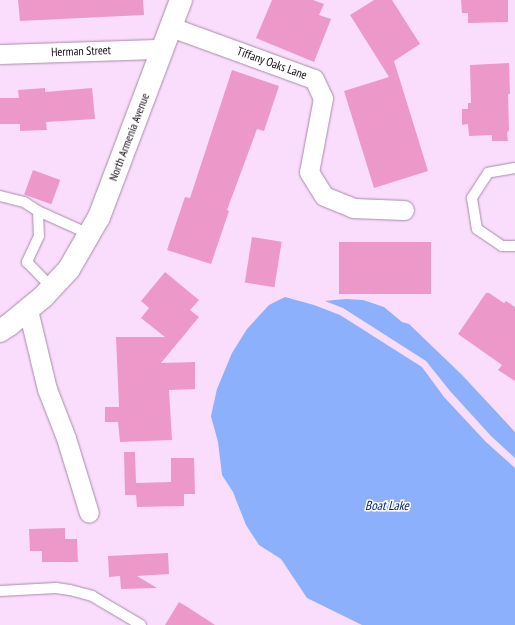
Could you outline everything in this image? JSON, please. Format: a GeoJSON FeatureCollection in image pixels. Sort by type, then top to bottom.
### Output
{"type":"FeatureCollection","features":[{"type":"Feature","properties":{"kind":"main road","name":"North Armenia Avenue"},"geometry":{"type":"LineString","coordinates":[[0,331],[28,310],[52,288],[69,269],[99,216],[181,0]]}},
{"type":"Feature","properties":{"kind":"street","name":"Tiffany Oaks Lane"},"geometry":{"type":"LineString","coordinates":[[171,27],[314,79],[323,98],[310,172],[324,196],[352,208],[404,210]]}},
{"type":"Feature","properties":{"kind":"street","name":"Herman Street"},"geometry":{"type":"LineString","coordinates":[[0,54],[162,49]]}},
{"type":"Feature","properties":{"kind":"street"},"geometry":{"type":"LineString","coordinates":[[28,310],[47,389],[66,438],[89,513]]}},
{"type":"Feature","properties":{"kind":"lane"},"geometry":{"type":"LineString","coordinates":[[515,168],[488,173],[472,198],[477,229],[502,246],[515,246]]}},
{"type":"Feature","properties":{"kind":"lane"},"geometry":{"type":"LineString","coordinates":[[0,196],[24,202],[38,211],[88,234]]}},
{"type":"Feature","properties":{"kind":"lane"},"geometry":{"type":"LineString","coordinates":[[38,211],[38,236],[27,262],[52,288]]}},
{"type":"Feature","properties":{"kind":"lane"},"geometry":{"type":"LineString","coordinates":[[0,591],[56,588],[70,590],[92,596],[141,625]]}},
{"type":"Feature","properties":{"kind":"water","name":"Boat Lake"},"geometry":{"type":"Polygon","coordinates":[[[285,297],[314,305],[340,315],[422,367],[444,397],[486,442],[515,468],[515,625],[362,625],[307,598],[281,559],[259,545],[246,525],[233,492],[222,475],[218,442],[211,416],[217,389],[232,353],[247,329],[269,305],[285,297]]]}},
{"type":"Feature","properties":{"kind":"water"},"geometry":{"type":"Polygon","coordinates":[[[346,299],[363,300],[384,307],[402,322],[409,324],[462,375],[515,432],[515,458],[491,436],[450,391],[426,361],[343,308],[325,301],[346,299]]]}},
{"type":"Feature","properties":{"kind":"building"},"geometry":{"type":"Polygon","coordinates":[[[18,0],[143,0],[144,15],[20,21],[18,0]]]}},
{"type":"Feature","properties":{"kind":"building"},"geometry":{"type":"Polygon","coordinates":[[[272,0],[313,0],[324,4],[319,15],[331,19],[314,62],[256,38],[272,0]]]}},
{"type":"Feature","properties":{"kind":"building"},"geometry":{"type":"Polygon","coordinates":[[[374,0],[392,0],[420,44],[394,61],[428,171],[374,188],[344,91],[389,77],[350,15],[374,0]]]}},
{"type":"Feature","properties":{"kind":"building"},"geometry":{"type":"Polygon","coordinates":[[[461,0],[508,0],[508,22],[468,23],[468,13],[462,13],[461,0]]]}},
{"type":"Feature","properties":{"kind":"building"},"geometry":{"type":"Polygon","coordinates":[[[509,63],[510,94],[508,94],[508,141],[492,141],[492,135],[469,136],[468,124],[462,125],[462,109],[468,109],[468,103],[471,103],[470,65],[509,63]]]}},
{"type":"Feature","properties":{"kind":"building"},"geometry":{"type":"Polygon","coordinates":[[[232,70],[279,86],[264,131],[257,129],[227,210],[229,211],[211,264],[167,250],[185,197],[190,198],[232,70]]]}},
{"type":"Feature","properties":{"kind":"building"},"geometry":{"type":"Polygon","coordinates":[[[45,88],[45,92],[92,88],[95,119],[46,122],[47,130],[20,131],[20,124],[0,124],[0,98],[19,98],[18,90],[45,88]]]}},
{"type":"Feature","properties":{"kind":"building"},"geometry":{"type":"Polygon","coordinates":[[[33,170],[60,180],[51,204],[24,194],[33,170]]]}},
{"type":"Feature","properties":{"kind":"building"},"geometry":{"type":"Polygon","coordinates":[[[252,237],[282,242],[274,287],[245,282],[252,237]]]}},
{"type":"Feature","properties":{"kind":"building"},"geometry":{"type":"Polygon","coordinates":[[[339,242],[431,242],[431,294],[339,294],[339,242]]]}},
{"type":"Feature","properties":{"kind":"building"},"geometry":{"type":"Polygon","coordinates":[[[165,272],[199,300],[190,310],[199,317],[161,363],[195,362],[195,389],[169,390],[172,440],[120,442],[118,422],[105,422],[105,407],[119,407],[116,337],[165,337],[141,318],[149,308],[141,301],[165,272]]]}},
{"type":"Feature","properties":{"kind":"building"},"geometry":{"type":"Polygon","coordinates":[[[486,293],[489,293],[504,303],[506,301],[515,307],[515,381],[498,370],[502,365],[458,334],[486,293]]]}},
{"type":"Feature","properties":{"kind":"building"},"geometry":{"type":"Polygon","coordinates":[[[124,452],[135,452],[136,483],[171,482],[171,458],[194,458],[195,494],[184,494],[184,506],[137,507],[136,495],[125,495],[124,452]]]}},
{"type":"Feature","properties":{"kind":"building"},"geometry":{"type":"Polygon","coordinates":[[[65,528],[65,539],[77,539],[78,562],[42,562],[42,551],[30,551],[29,529],[65,528]]]}},
{"type":"Feature","properties":{"kind":"building"},"geometry":{"type":"Polygon","coordinates":[[[168,553],[169,574],[137,576],[157,588],[121,589],[120,576],[109,577],[108,556],[168,553]]]}},
{"type":"Feature","properties":{"kind":"building"},"geometry":{"type":"Polygon","coordinates":[[[179,602],[189,608],[215,625],[165,625],[179,602]]]}}]}
